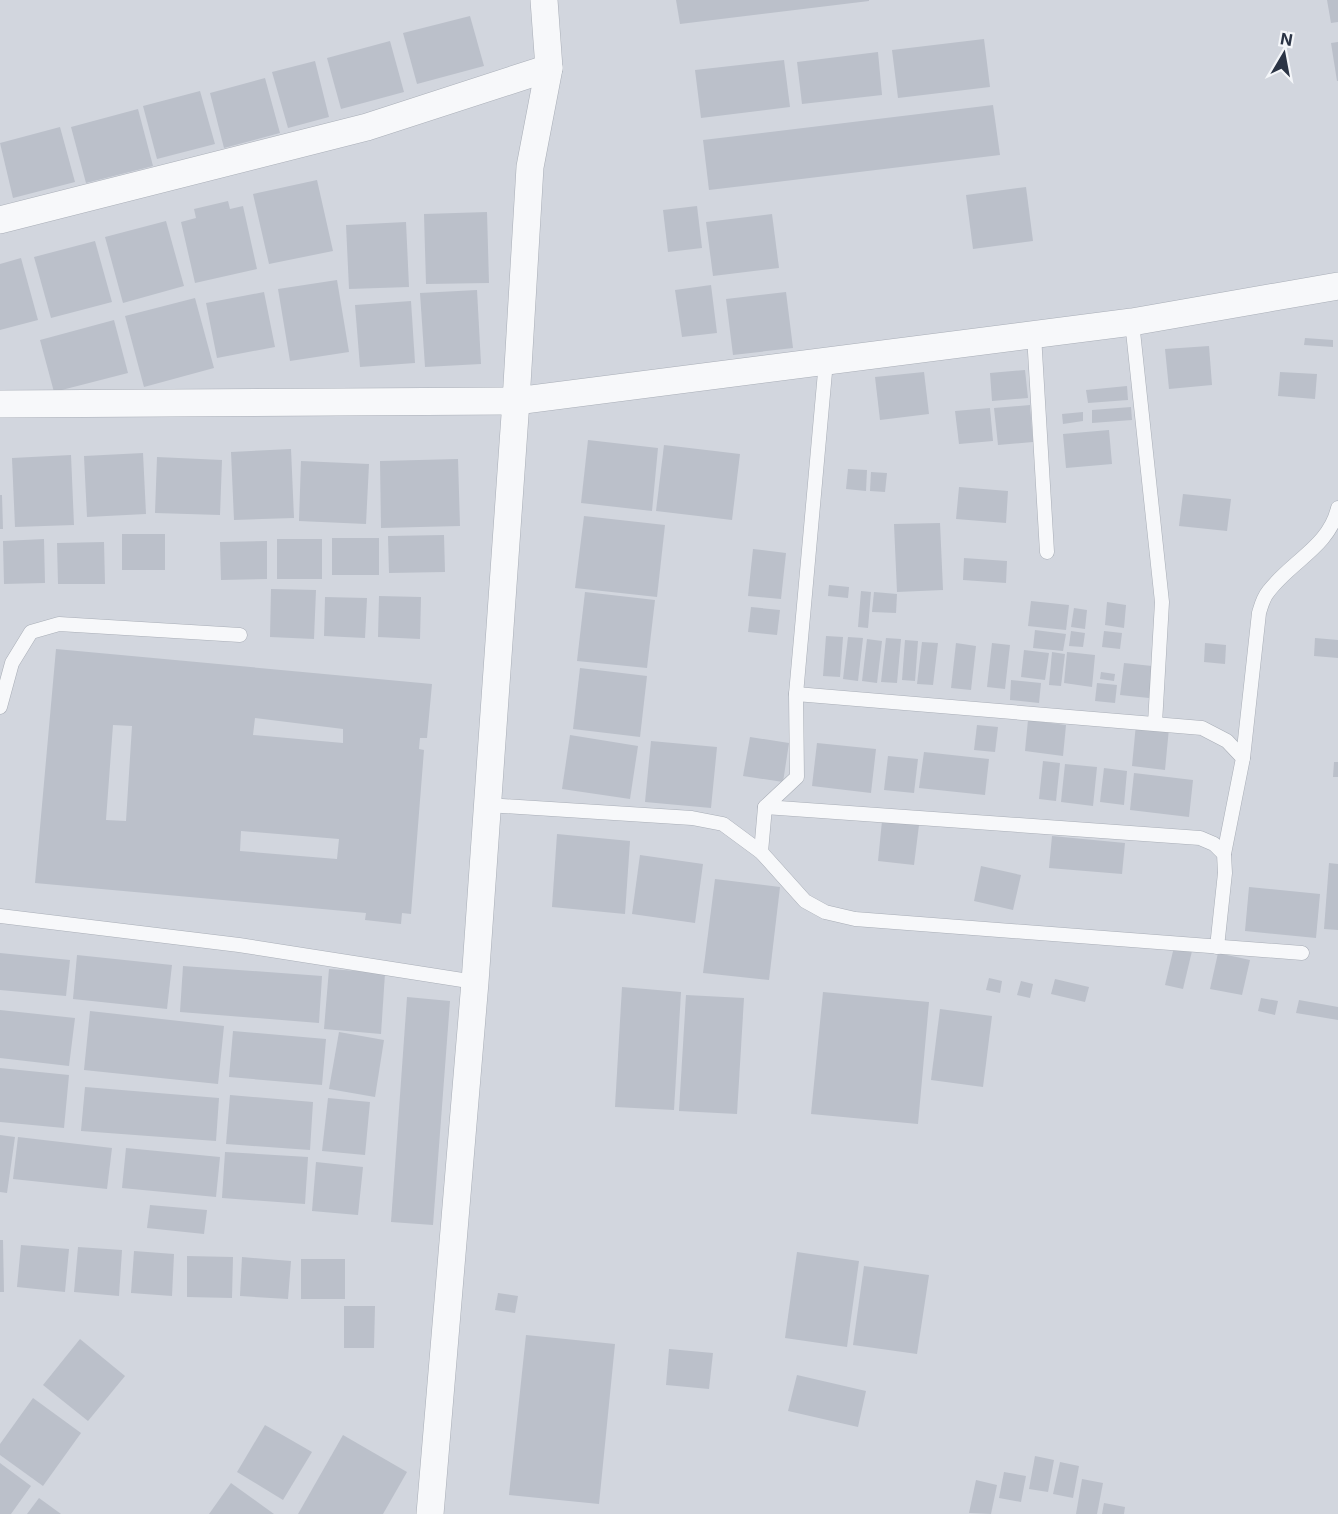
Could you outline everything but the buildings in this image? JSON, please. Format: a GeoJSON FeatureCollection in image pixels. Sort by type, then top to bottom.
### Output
{"type":"FeatureCollection","features":[{"type":"Feature","properties":{"kind":"street"},"geometry":{"type":"LineString","coordinates":[[430,1514],[475,982],[530,167],[549,68],[544,0]]}},
{"type":"Feature","properties":{"kind":"street"},"geometry":{"type":"LineString","coordinates":[[0,220],[367,127],[549,68]]}},
{"type":"Feature","properties":{"kind":"street"},"geometry":{"type":"LineString","coordinates":[[0,404],[516,401],[1132,322],[1338,286]]}},
{"type":"Feature","properties":{"kind":"lane"},"geometry":{"type":"LineString","coordinates":[[1132,322],[1162,602],[1155,723]]}},
{"type":"Feature","properties":{"kind":"lane"},"geometry":{"type":"LineString","coordinates":[[1034,335],[1047,552]]}},
{"type":"Feature","properties":{"kind":"lane"},"geometry":{"type":"LineString","coordinates":[[761,852],[765,807],[797,777],[796,694],[826,361]]}},
{"type":"Feature","properties":{"kind":"lane"},"geometry":{"type":"LineString","coordinates":[[1217,947],[1225,873],[1224,854],[1243,758],[1259,613],[1266,593],[1288,569],[1323,540],[1336,518],[1338,508]]}},
{"type":"Feature","properties":{"kind":"lane"},"geometry":{"type":"LineString","coordinates":[[0,707],[12,663],[31,632],[59,624],[240,635]]}},
{"type":"Feature","properties":{"kind":"lane"},"geometry":{"type":"LineString","coordinates":[[796,694],[1202,728],[1227,741],[1243,758]]}},
{"type":"Feature","properties":{"kind":"lane"},"geometry":{"type":"LineString","coordinates":[[487,804],[692,818],[723,824],[761,852],[805,901],[825,912],[855,919],[1302,953]]}},
{"type":"Feature","properties":{"kind":"lane"},"geometry":{"type":"LineString","coordinates":[[765,807],[1200,838],[1214,844],[1224,854]]}},
{"type":"Feature","properties":{"kind":"lane"},"geometry":{"type":"LineString","coordinates":[[0,916],[239,945],[475,982]]}},
{"type":"Feature","properties":{"kind":"shaded area"},"geometry":{"type":"Polygon","coordinates":[[[0,0],[1338,0],[1338,1514],[0,1514],[0,0]]]}}]}
